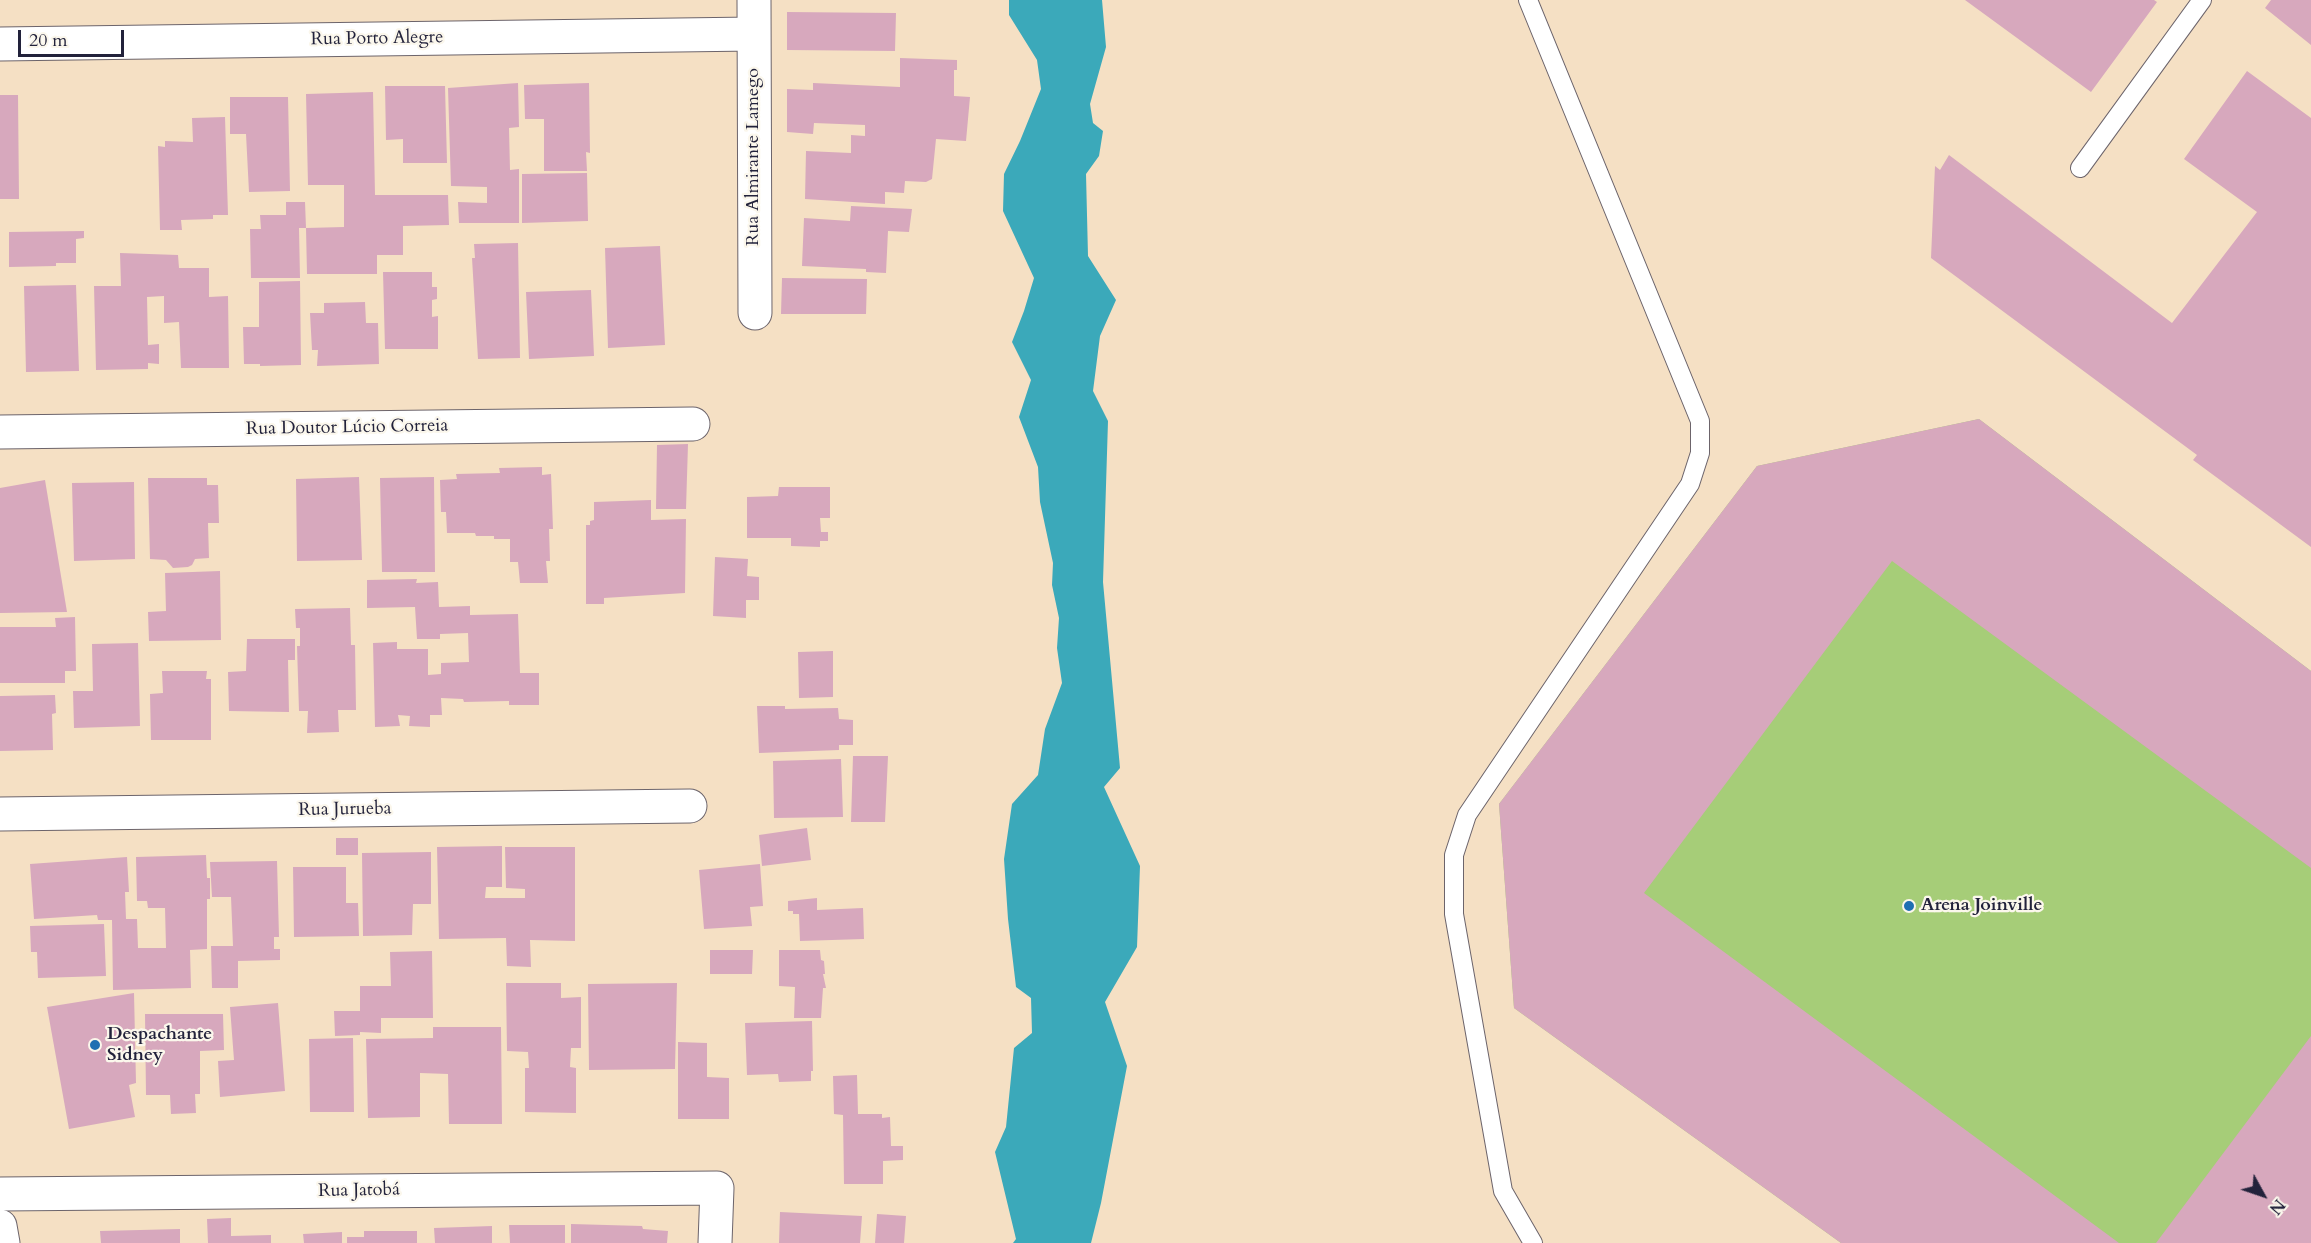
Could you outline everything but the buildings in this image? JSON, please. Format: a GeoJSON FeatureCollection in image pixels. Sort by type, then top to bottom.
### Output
{"type":"FeatureCollection","features":[{"type":"Feature","properties":{"kind":"street","name":"Rua Almirante Lamego"},"geometry":{"type":"LineString","coordinates":[[754,0],[755,313]]}},
{"type":"Feature","properties":{"kind":"street","name":"Rua Porto Alegre"},"geometry":{"type":"LineString","coordinates":[[0,44],[753,34]]}},
{"type":"Feature","properties":{"kind":"street","name":"Rua Doutor Lúcio Correia"},"geometry":{"type":"LineString","coordinates":[[0,432],[693,423]]}},
{"type":"Feature","properties":{"kind":"street","name":"Rua Jurueba"},"geometry":{"type":"LineString","coordinates":[[0,814],[690,806]]}},
{"type":"Feature","properties":{"kind":"street","name":"Rua Jatobá"},"geometry":{"type":"LineString","coordinates":[[0,1194],[717,1188],[715,1243]]}},
{"type":"Feature","properties":{"kind":"street"},"geometry":{"type":"LineString","coordinates":[[0,1226],[3,1243]]}},
{"type":"Feature","properties":{"kind":"lane"},"geometry":{"type":"LineString","coordinates":[[1528,0],[1700,421],[1700,453],[1690,484],[1467,815],[1454,855],[1454,914],[1503,1191],[1533,1243]]}},
{"type":"Feature","properties":{"kind":"lane"},"geometry":{"type":"LineString","coordinates":[[2080,168],[2202,0]]}},
{"type":"Feature","properties":{"kind":"green space","name":"Arena Joinville"},"geometry":{"type":"Polygon","coordinates":[[[1979,419],[2311,671],[2311,1243],[1841,1243],[1514,1008],[1499,804],[1757,466],[1979,419]]]}},
{"type":"Feature","properties":{"kind":"water"},"geometry":{"type":"Polygon","coordinates":[[[1009,0],[1102,0],[1106,47],[1090,104],[1093,123],[1103,131],[1099,156],[1086,174],[1088,256],[1116,300],[1100,336],[1093,391],[1108,421],[1103,582],[1120,768],[1104,787],[1140,866],[1137,947],[1105,1002],[1127,1066],[1101,1203],[1091,1243],[1013,1243],[1016,1239],[995,1152],[1006,1127],[1014,1048],[1032,1033],[1031,998],[1016,987],[1004,859],[1012,804],[1038,775],[1045,729],[1062,683],[1057,648],[1059,618],[1052,585],[1053,563],[1040,502],[1038,467],[1019,417],[1031,380],[1012,342],[1034,278],[1003,211],[1004,174],[1041,89],[1037,60],[1009,15],[1009,0]]]}},
{"type":"Feature","properties":{"kind":"place","name":"Arena Joinville"},"geometry":{"type":"Point","coordinates":[1909,906]}},
{"type":"Feature","properties":{"kind":"place","name":"Despachante Sidney"},"geometry":{"type":"Point","coordinates":[95,1045]}}]}
